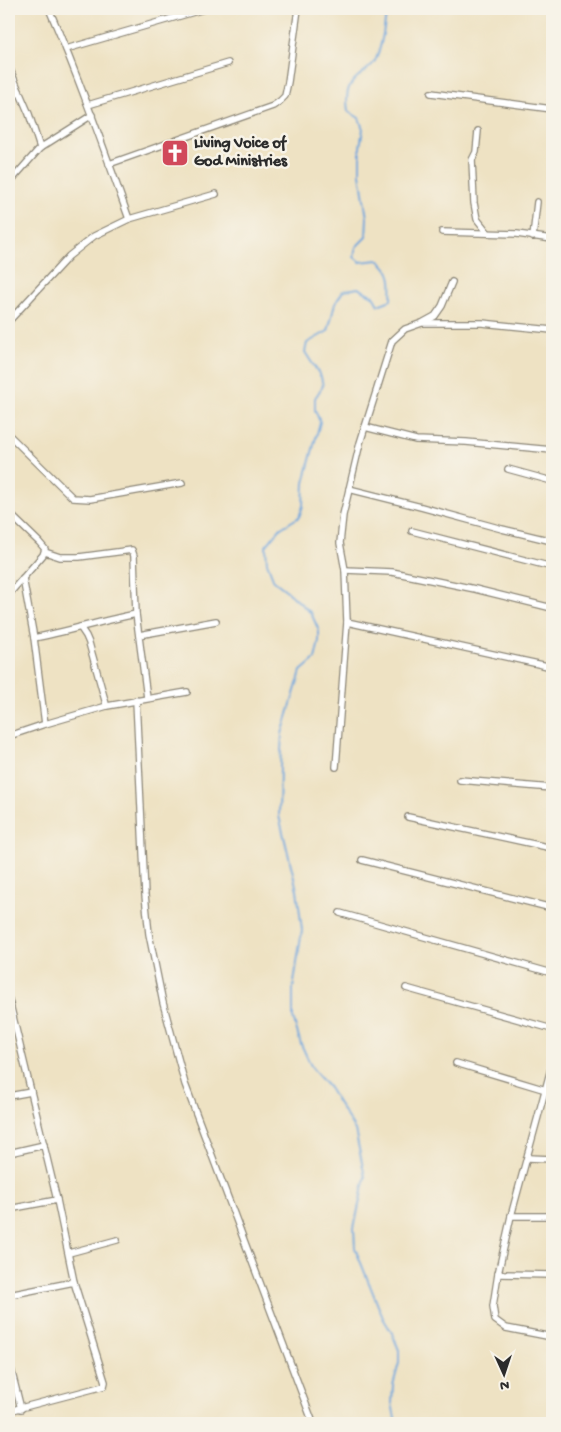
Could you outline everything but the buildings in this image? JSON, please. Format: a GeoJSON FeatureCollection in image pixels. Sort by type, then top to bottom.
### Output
{"type":"FeatureCollection","features":[{"type":"Feature","properties":{"kind":"street"},"geometry":{"type":"LineString","coordinates":[[48,9],[92,115],[129,220]]}},
{"type":"Feature","properties":{"kind":"street"},"geometry":{"type":"LineString","coordinates":[[66,49],[204,9]]}},
{"type":"Feature","properties":{"kind":"street"},"geometry":{"type":"LineString","coordinates":[[110,164],[273,106],[280,101],[285,96],[288,82],[298,9]]}},
{"type":"Feature","properties":{"kind":"street"},"geometry":{"type":"LineString","coordinates":[[88,105],[228,62]]}},
{"type":"Feature","properties":{"kind":"street"},"geometry":{"type":"LineString","coordinates":[[9,67],[29,114],[40,148]]}},
{"type":"Feature","properties":{"kind":"street"},"geometry":{"type":"LineString","coordinates":[[9,101],[19,91]]}},
{"type":"Feature","properties":{"kind":"street"},"geometry":{"type":"LineString","coordinates":[[431,93],[552,109]]}},
{"type":"Feature","properties":{"kind":"street"},"geometry":{"type":"LineString","coordinates":[[9,183],[40,148],[92,115]]}},
{"type":"Feature","properties":{"kind":"street"},"geometry":{"type":"LineString","coordinates":[[478,131],[476,152],[472,160],[474,203],[477,219],[488,233]]}},
{"type":"Feature","properties":{"kind":"street"},"geometry":{"type":"LineString","coordinates":[[9,321],[69,256],[94,236],[129,220],[216,194]]}},
{"type":"Feature","properties":{"kind":"street"},"geometry":{"type":"LineString","coordinates":[[533,237],[537,202]]}},
{"type":"Feature","properties":{"kind":"street"},"geometry":{"type":"LineString","coordinates":[[442,232],[517,234],[552,240]]}},
{"type":"Feature","properties":{"kind":"street"},"geometry":{"type":"LineString","coordinates":[[336,767],[347,622],[345,570],[340,543],[343,515],[349,489],[365,427],[392,341],[405,329],[435,316],[442,306],[452,282]]}},
{"type":"Feature","properties":{"kind":"street"},"geometry":{"type":"LineString","coordinates":[[422,323],[482,323],[552,330]]}},
{"type":"Feature","properties":{"kind":"street"},"geometry":{"type":"LineString","coordinates":[[365,427],[416,440],[466,442],[552,450]]}},
{"type":"Feature","properties":{"kind":"street"},"geometry":{"type":"LineString","coordinates":[[9,435],[73,498],[90,499],[182,482]]}},
{"type":"Feature","properties":{"kind":"street"},"geometry":{"type":"LineString","coordinates":[[508,469],[552,481]]}},
{"type":"Feature","properties":{"kind":"street"},"geometry":{"type":"LineString","coordinates":[[349,489],[421,506],[502,530],[552,541]]}},
{"type":"Feature","properties":{"kind":"street"},"geometry":{"type":"LineString","coordinates":[[9,513],[45,549],[43,556],[9,594]]}},
{"type":"Feature","properties":{"kind":"street"},"geometry":{"type":"LineString","coordinates":[[412,531],[552,567]]}},
{"type":"Feature","properties":{"kind":"street"},"geometry":{"type":"LineString","coordinates":[[45,552],[60,557],[79,557],[132,550],[134,556],[136,614],[147,698]]}},
{"type":"Feature","properties":{"kind":"street"},"geometry":{"type":"LineString","coordinates":[[345,570],[392,572],[475,589],[552,608]]}},
{"type":"Feature","properties":{"kind":"street"},"geometry":{"type":"LineString","coordinates":[[23,578],[34,638],[44,724]]}},
{"type":"Feature","properties":{"kind":"street"},"geometry":{"type":"LineString","coordinates":[[34,638],[136,614]]}},
{"type":"Feature","properties":{"kind":"street"},"geometry":{"type":"LineString","coordinates":[[139,635],[216,621]]}},
{"type":"Feature","properties":{"kind":"street"},"geometry":{"type":"LineString","coordinates":[[347,622],[552,667]]}},
{"type":"Feature","properties":{"kind":"street"},"geometry":{"type":"LineString","coordinates":[[80,627],[89,643],[106,704]]}},
{"type":"Feature","properties":{"kind":"street"},"geometry":{"type":"LineString","coordinates":[[9,736],[107,706],[187,692]]}},
{"type":"Feature","properties":{"kind":"street"},"geometry":{"type":"LineString","coordinates":[[136,700],[146,905],[149,934],[163,1003],[185,1084],[313,1423]]}},
{"type":"Feature","properties":{"kind":"street"},"geometry":{"type":"LineString","coordinates":[[460,780],[552,788]]}},
{"type":"Feature","properties":{"kind":"street"},"geometry":{"type":"LineString","coordinates":[[408,817],[552,848]]}},
{"type":"Feature","properties":{"kind":"street"},"geometry":{"type":"LineString","coordinates":[[362,860],[552,908]]}},
{"type":"Feature","properties":{"kind":"street"},"geometry":{"type":"LineString","coordinates":[[340,913],[552,973]]}},
{"type":"Feature","properties":{"kind":"street"},"geometry":{"type":"LineString","coordinates":[[406,988],[552,1029]]}},
{"type":"Feature","properties":{"kind":"street"},"geometry":{"type":"LineString","coordinates":[[9,1000],[57,1200],[74,1282],[104,1379],[104,1386],[9,1411]]}},
{"type":"Feature","properties":{"kind":"street"},"geometry":{"type":"LineString","coordinates":[[456,1063],[545,1092],[552,1096]]}},
{"type":"Feature","properties":{"kind":"street"},"geometry":{"type":"LineString","coordinates":[[552,1065],[512,1216],[498,1274],[493,1306],[495,1320],[506,1328],[552,1338]]}},
{"type":"Feature","properties":{"kind":"street"},"geometry":{"type":"LineString","coordinates":[[9,1096],[31,1092]]}},
{"type":"Feature","properties":{"kind":"street"},"geometry":{"type":"LineString","coordinates":[[9,1152],[44,1145]]}},
{"type":"Feature","properties":{"kind":"street"},"geometry":{"type":"LineString","coordinates":[[528,1158],[552,1158]]}},
{"type":"Feature","properties":{"kind":"street"},"geometry":{"type":"LineString","coordinates":[[9,1209],[57,1200]]}},
{"type":"Feature","properties":{"kind":"street"},"geometry":{"type":"LineString","coordinates":[[512,1216],[552,1216]]}},
{"type":"Feature","properties":{"kind":"street"},"geometry":{"type":"LineString","coordinates":[[68,1253],[117,1240]]}},
{"type":"Feature","properties":{"kind":"street"},"geometry":{"type":"LineString","coordinates":[[498,1274],[552,1275]]}},
{"type":"Feature","properties":{"kind":"street"},"geometry":{"type":"LineString","coordinates":[[9,1295],[74,1282]]}},
{"type":"Feature","properties":{"kind":"street"},"geometry":{"type":"LineString","coordinates":[[9,1361],[21,1409]]}},
{"type":"Feature","properties":{"kind":"waterway"},"geometry":{"type":"LineString","coordinates":[[387,9],[382,41],[376,59],[371,66],[351,83],[347,98],[348,111],[359,118],[363,129],[360,147],[360,174],[367,218],[366,237],[356,247],[354,257],[360,262],[378,260],[383,264],[391,277],[391,300],[378,305],[373,296],[358,288],[343,291],[335,304],[328,331],[307,343],[305,352],[321,377],[323,386],[315,398],[315,410],[320,422],[304,483],[303,506],[299,517],[281,528],[266,546],[267,563],[274,581],[311,613],[319,631],[315,659],[301,671],[282,734],[279,816],[297,890],[302,930],[293,989],[293,1018],[301,1044],[312,1068],[329,1088],[355,1130],[365,1177],[354,1228],[355,1248],[383,1318],[399,1350],[399,1363],[393,1385],[392,1403],[396,1423]]}},
{"type":"Feature","properties":{"kind":"place","name":"Living Voice of God Ministries"},"geometry":{"type":"Point","coordinates":[175,153]}}]}
